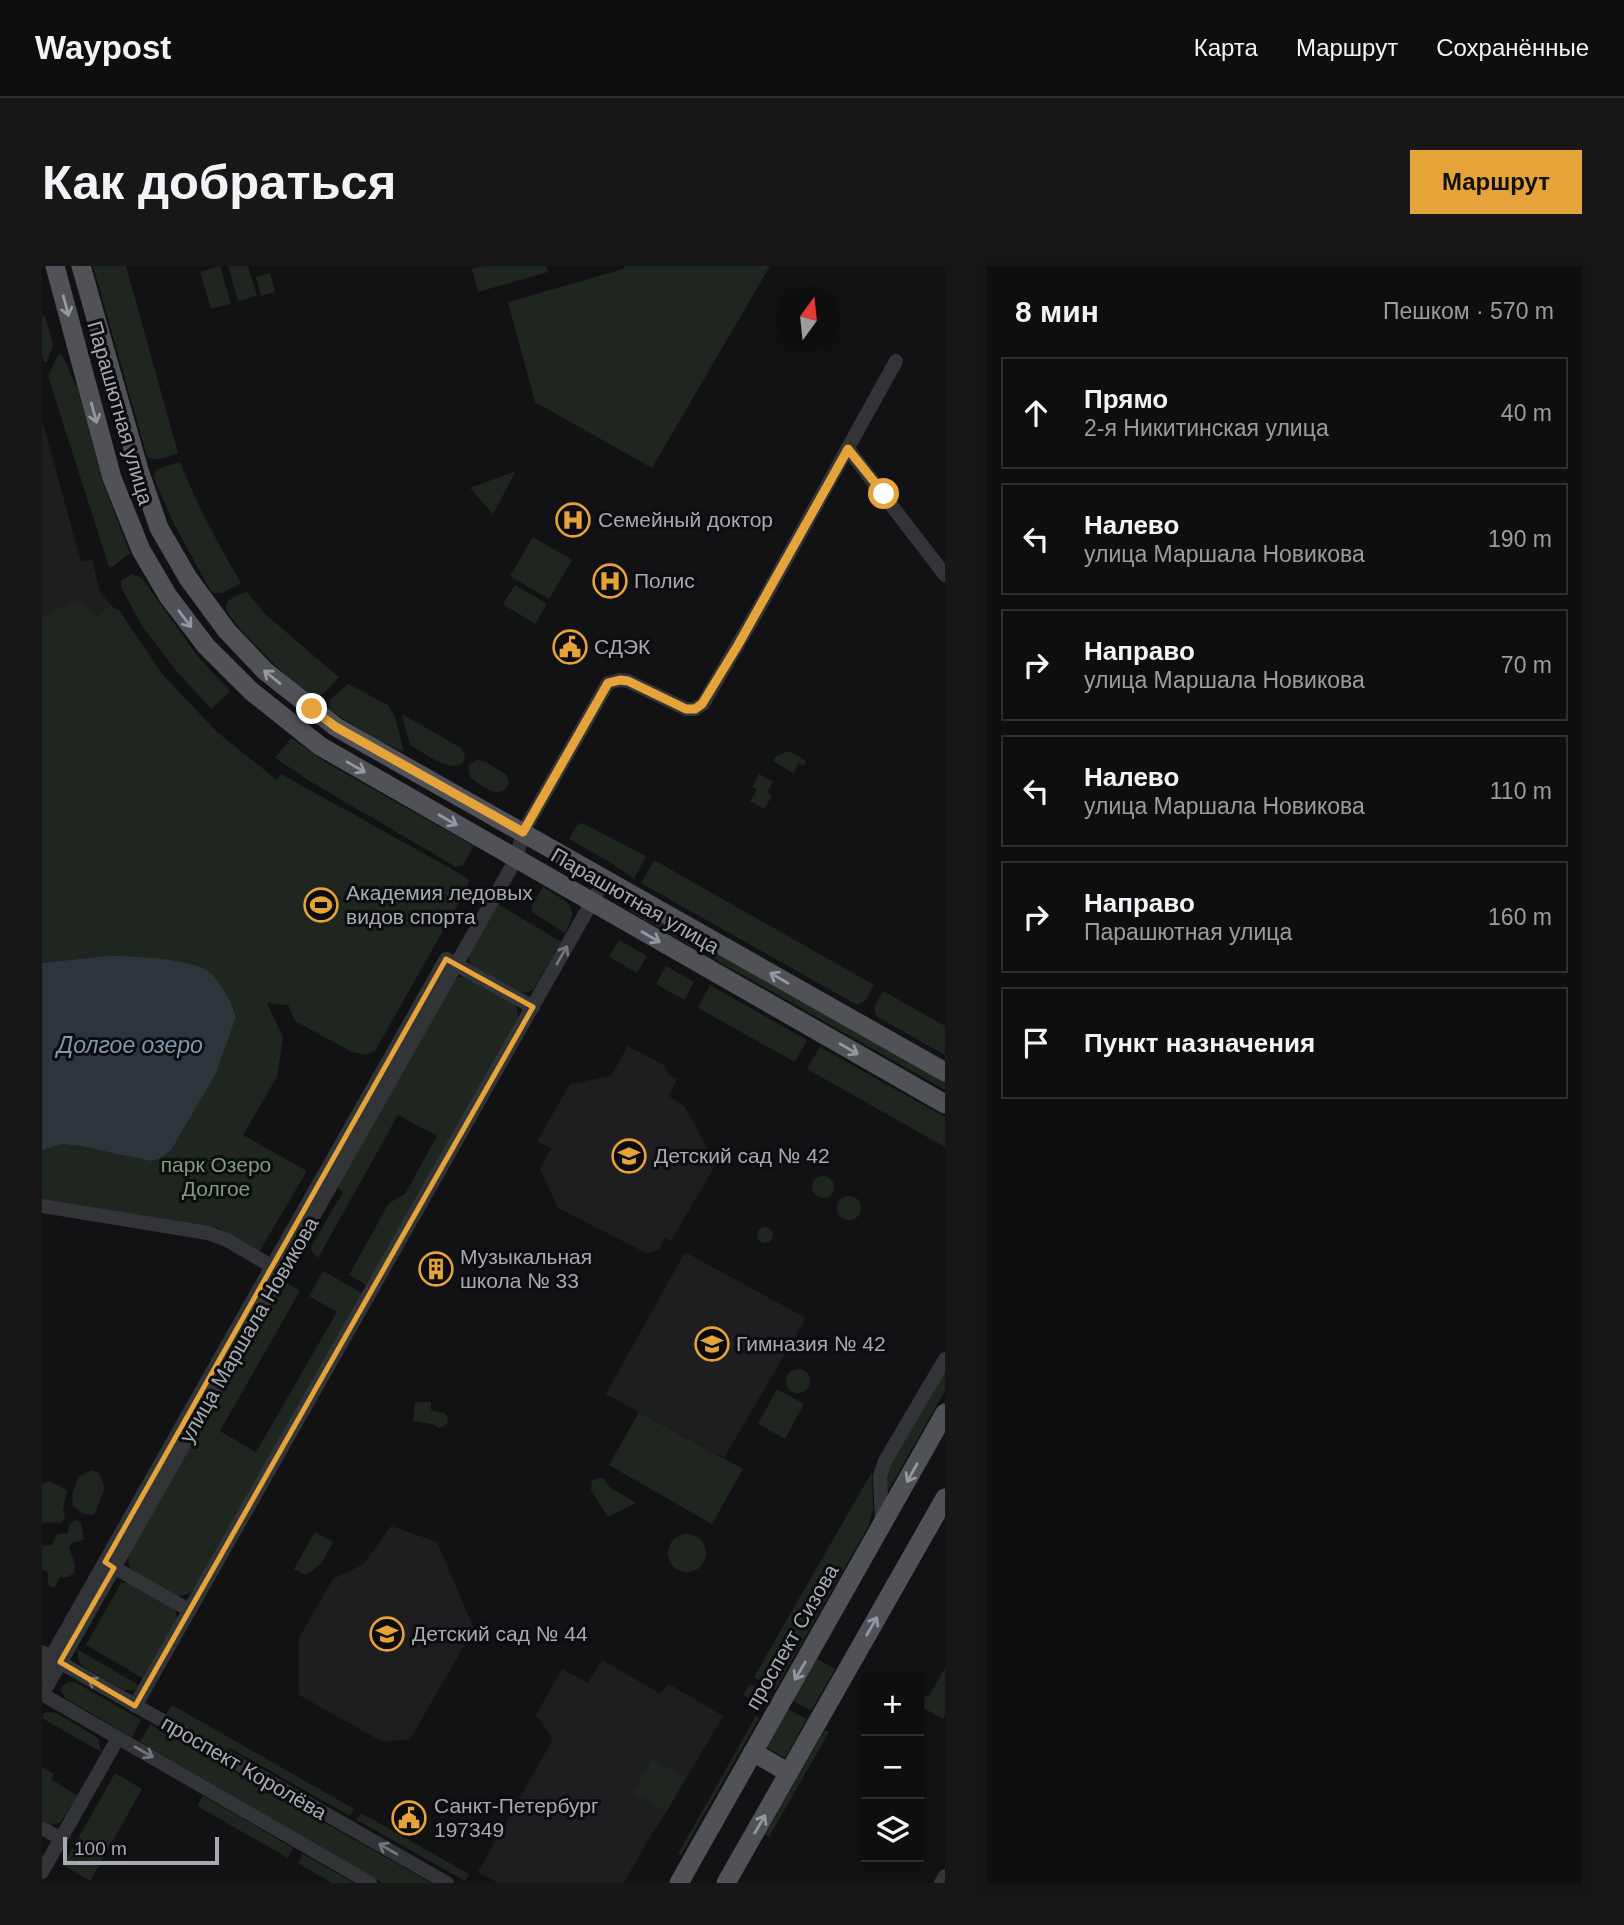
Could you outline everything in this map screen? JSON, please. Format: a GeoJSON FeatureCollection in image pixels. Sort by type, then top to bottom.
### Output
{"type":"FeatureCollection","features":[{"type":"Feature","properties":{"kind":"main road","name":"Парашютная улица"},"geometry":{"type":"LineString","coordinates":[[55,266],[112,478],[141,550],[168,596],[205,646],[251,691],[320,746],[945,1104]]}},
{"type":"Feature","properties":{"kind":"main road","name":"Парашютная улица"},"geometry":{"type":"LineString","coordinates":[[81,266],[139,470],[159,528],[188,578],[227,631],[265,671],[336,727],[945,1072]]}},
{"type":"Feature","properties":{"kind":"main road","name":"проспект Сизова"},"geometry":{"type":"LineString","coordinates":[[679,1883],[882,1526],[939,1437],[945,1413]]}},
{"type":"Feature","properties":{"kind":"main road"},"geometry":{"type":"LineString","coordinates":[[726,1883],[945,1497]]}},
{"type":"Feature","properties":{"kind":"main road"},"geometry":{"type":"LineString","coordinates":[[753,1752],[789,1773]]}},
{"type":"Feature","properties":{"kind":"street","name":"улица Маршала Новикова"},"geometry":{"type":"LineString","coordinates":[[42,1673],[109,1565],[451,962],[516,859],[523,832],[608,683],[628,681],[686,709],[695,709],[702,704],[738,645],[896,361]]}},
{"type":"Feature","properties":{"kind":"street"},"geometry":{"type":"LineString","coordinates":[[848,449],[945,575]]}},
{"type":"Feature","properties":{"kind":"street"},"geometry":{"type":"LineString","coordinates":[[135,1706],[605,879]]}},
{"type":"Feature","properties":{"kind":"street"},"geometry":{"type":"LineString","coordinates":[[451,962],[533,1007]]}},
{"type":"Feature","properties":{"kind":"street"},"geometry":{"type":"LineString","coordinates":[[42,1206],[208,1233],[226,1240],[277,1270]]}},
{"type":"Feature","properties":{"kind":"street"},"geometry":{"type":"LineString","coordinates":[[882,1526],[880,1476],[885,1461],[945,1359]]}},
{"type":"Feature","properties":{"kind":"street"},"geometry":{"type":"LineString","coordinates":[[109,1565],[189,1610]]}},
{"type":"Feature","properties":{"kind":"street","name":"улица Маршала Новикова"},"geometry":{"type":"LineString","coordinates":[[42,1694],[51,1657]]}},
{"type":"Feature","properties":{"kind":"street","name":"проспект Королёва"},"geometry":{"type":"LineString","coordinates":[[51,1657],[447,1883]]}},
{"type":"Feature","properties":{"kind":"street","name":"проспект Королёва"},"geometry":{"type":"LineString","coordinates":[[42,1694],[370,1883]]}},
{"type":"Feature","properties":{"kind":"street"},"geometry":{"type":"LineString","coordinates":[[42,1872],[118,1738]]}},
{"type":"Feature","properties":{"kind":"street"},"geometry":{"type":"LineString","coordinates":[[42,1828],[61,1839]]}},
{"type":"Feature","properties":{"kind":"street"},"geometry":{"type":"LineString","coordinates":[[941,1883],[945,1876]]}},
{"type":"Feature","properties":{"kind":"highlighted area"},"geometry":{"type":"Polygon","coordinates":[[[446,959],[533,1007],[135,1706],[60,1662],[114,1568],[105,1562],[446,959]]]}},
{"type":"Feature","properties":{"kind":"shaded area"},"geometry":{"type":"Polygon","coordinates":[[[42,419],[81,562],[92,559],[100,592],[111,605],[96,619],[81,601],[42,617],[42,419]]]}},
{"type":"Feature","properties":{"kind":"shaded area","name":"Детский сад № 42"},"geometry":{"type":"Polygon","coordinates":[[[628,1046],[664,1065],[668,1074],[677,1079],[669,1096],[685,1107],[716,1164],[671,1241],[665,1238],[659,1250],[646,1253],[558,1208],[540,1169],[551,1149],[537,1141],[570,1084],[611,1076],[628,1046]]]}},
{"type":"Feature","properties":{"kind":"shaded area","name":"Гимназия № 42"},"geometry":{"type":"Polygon","coordinates":[[[685,1252],[806,1318],[724,1458],[606,1394],[685,1252]]]}},
{"type":"Feature","properties":{"kind":"shaded area","name":"Детский сад № 44"},"geometry":{"type":"Polygon","coordinates":[[[391,1526],[437,1542],[474,1629],[410,1739],[383,1742],[299,1695],[299,1638],[333,1579],[364,1564],[391,1526]]]}},
{"type":"Feature","properties":{"kind":"shaded area"},"geometry":{"type":"Polygon","coordinates":[[[602,1660],[659,1693],[669,1684],[723,1716],[624,1883],[498,1883],[478,1872],[553,1739],[536,1715],[562,1669],[588,1683],[602,1660]]]}},
{"type":"Feature","properties":{"kind":"green space"},"geometry":{"type":"Polygon","coordinates":[[[93,266],[126,266],[178,453],[158,459],[147,456],[93,266]]]}},
{"type":"Feature","properties":{"kind":"green space"},"geometry":{"type":"Polygon","coordinates":[[[220,266],[231,304],[211,309],[200,272],[220,266]]]}},
{"type":"Feature","properties":{"kind":"green space"},"geometry":{"type":"Polygon","coordinates":[[[228,266],[248,266],[257,296],[238,301],[228,266]]]}},
{"type":"Feature","properties":{"kind":"green space"},"geometry":{"type":"Polygon","coordinates":[[[483,266],[546,266],[548,272],[478,292],[472,269],[483,266]]]}},
{"type":"Feature","properties":{"kind":"green space"},"geometry":{"type":"Polygon","coordinates":[[[624,266],[770,266],[652,468],[535,402],[508,302],[623,269],[624,266]]]}},
{"type":"Feature","properties":{"kind":"green space"},"geometry":{"type":"Polygon","coordinates":[[[270,273],[275,292],[261,296],[256,277],[270,273]]]}},
{"type":"Feature","properties":{"kind":"green space"},"geometry":{"type":"Polygon","coordinates":[[[42,315],[45,316],[53,345],[47,362],[44,362],[42,355],[42,315]]]}},
{"type":"Feature","properties":{"kind":"green space"},"geometry":{"type":"Polygon","coordinates":[[[59,353],[78,390],[103,483],[130,553],[109,567],[48,376],[59,353]]]}},
{"type":"Feature","properties":{"kind":"green space"},"geometry":{"type":"Polygon","coordinates":[[[180,462],[208,524],[241,583],[222,593],[213,593],[208,586],[173,522],[153,476],[157,469],[180,462]]]}},
{"type":"Feature","properties":{"kind":"green space"},"geometry":{"type":"Polygon","coordinates":[[[516,471],[493,514],[470,488],[516,471]]]}},
{"type":"Feature","properties":{"kind":"green space"},"geometry":{"type":"Polygon","coordinates":[[[533,537],[572,560],[549,599],[510,576],[533,537]]]}},
{"type":"Feature","properties":{"kind":"green space"},"geometry":{"type":"Polygon","coordinates":[[[132,574],[142,578],[198,657],[230,691],[211,709],[174,668],[142,626],[121,587],[121,581],[132,574]]]}},
{"type":"Feature","properties":{"kind":"green space"},"geometry":{"type":"Polygon","coordinates":[[[515,585],[547,604],[535,624],[503,604],[515,585]]]}},
{"type":"Feature","properties":{"kind":"green space"},"geometry":{"type":"Polygon","coordinates":[[[247,592],[266,615],[339,677],[324,692],[313,696],[306,692],[237,625],[226,607],[228,601],[247,592]]]}},
{"type":"Feature","properties":{"kind":"green space","name":"парк Озеро Долгое"},"geometry":{"type":"Polygon","coordinates":[[[78,600],[96,618],[111,605],[119,610],[163,675],[217,732],[277,780],[281,774],[469,881],[375,1051],[366,1055],[352,1052],[295,1021],[288,1005],[267,1003],[283,1037],[277,1077],[243,1135],[307,1171],[259,1252],[218,1228],[42,1199],[42,1150],[62,1144],[150,1161],[216,1073],[236,1017],[234,1009],[213,977],[106,956],[42,963],[42,617],[78,600]]]}},
{"type":"Feature","properties":{"kind":"green space"},"geometry":{"type":"Polygon","coordinates":[[[348,684],[388,705],[395,717],[404,752],[377,740],[328,709],[330,700],[348,684]]]}},
{"type":"Feature","properties":{"kind":"green space"},"geometry":{"type":"Polygon","coordinates":[[[402,714],[461,748],[464,761],[457,766],[444,764],[410,745],[402,714]]]}},
{"type":"Feature","properties":{"kind":"green space"},"geometry":{"type":"Polygon","coordinates":[[[291,738],[325,762],[474,846],[463,865],[456,867],[275,758],[291,738]]]}},
{"type":"Feature","properties":{"kind":"green space"},"geometry":{"type":"Polygon","coordinates":[[[789,751],[806,761],[804,766],[799,763],[793,773],[773,761],[776,756],[789,751]]]}},
{"type":"Feature","properties":{"kind":"green space"},"geometry":{"type":"Polygon","coordinates":[[[477,760],[484,761],[507,775],[509,783],[505,789],[496,792],[470,777],[468,766],[477,760]]]}},
{"type":"Feature","properties":{"kind":"green space"},"geometry":{"type":"Polygon","coordinates":[[[759,774],[773,782],[767,792],[772,796],[764,809],[750,801],[757,790],[752,787],[759,774]]]}},
{"type":"Feature","properties":{"kind":"green space"},"geometry":{"type":"Polygon","coordinates":[[[582,823],[646,856],[634,879],[569,839],[577,825],[582,823]]]}},
{"type":"Feature","properties":{"kind":"green space"},"geometry":{"type":"Polygon","coordinates":[[[654,860],[874,985],[865,1001],[857,1005],[641,883],[654,860]]]}},
{"type":"Feature","properties":{"kind":"green space"},"geometry":{"type":"Polygon","coordinates":[[[543,887],[565,900],[572,910],[565,933],[532,912],[532,905],[543,887]]]}},
{"type":"Feature","properties":{"kind":"green space"},"geometry":{"type":"Polygon","coordinates":[[[498,904],[561,942],[533,990],[525,993],[475,967],[468,957],[498,904]]]}},
{"type":"Feature","properties":{"kind":"green space"},"geometry":{"type":"Polygon","coordinates":[[[631,904],[945,1082],[945,1090],[628,910],[631,904]]]}},
{"type":"Feature","properties":{"kind":"green space"},"geometry":{"type":"Polygon","coordinates":[[[619,940],[647,956],[637,973],[609,957],[619,940]]]}},
{"type":"Feature","properties":{"kind":"green space"},"geometry":{"type":"Polygon","coordinates":[[[666,966],[694,982],[684,1000],[656,984],[666,966]]]}},
{"type":"Feature","properties":{"kind":"green space"},"geometry":{"type":"Polygon","coordinates":[[[465,977],[513,1003],[517,1008],[518,1019],[367,1285],[349,1275],[389,1203],[405,1194],[437,1136],[398,1115],[318,1258],[311,1247],[343,1192],[336,1187],[455,979],[465,977]]]}},
{"type":"Feature","properties":{"kind":"green space"},"geometry":{"type":"Polygon","coordinates":[[[710,985],[807,1040],[795,1062],[698,1008],[710,985]]]}},
{"type":"Feature","properties":{"kind":"green space"},"geometry":{"type":"Polygon","coordinates":[[[883,991],[945,1026],[945,1055],[876,1016],[874,1007],[883,991]]]}},
{"type":"Feature","properties":{"kind":"green space"},"geometry":{"type":"Polygon","coordinates":[[[820,1047],[945,1117],[945,1147],[807,1069],[820,1047]]]}},
{"type":"Feature","properties":{"kind":"green space"},"geometry":{"type":"Polygon","coordinates":[[[823,1176],[831,1179],[834,1187],[831,1195],[823,1198],[815,1195],[812,1187],[815,1179],[823,1176]]]}},
{"type":"Feature","properties":{"kind":"green space"},"geometry":{"type":"Polygon","coordinates":[[[849,1196],[860,1203],[861,1208],[854,1219],[849,1220],[838,1213],[837,1208],[844,1197],[849,1196]]]}},
{"type":"Feature","properties":{"kind":"green space"},"geometry":{"type":"Polygon","coordinates":[[[765,1227],[771,1229],[771,1241],[765,1243],[759,1241],[757,1235],[759,1229],[765,1227]]]}},
{"type":"Feature","properties":{"kind":"green space"},"geometry":{"type":"Polygon","coordinates":[[[323,1271],[362,1293],[192,1592],[176,1595],[134,1571],[129,1563],[129,1554],[285,1282],[300,1291],[220,1431],[256,1452],[337,1312],[309,1296],[323,1271]]]}},
{"type":"Feature","properties":{"kind":"green space"},"geometry":{"type":"Polygon","coordinates":[[[945,1366],[945,1391],[886,1494],[885,1474],[945,1366]]]}},
{"type":"Feature","properties":{"kind":"green space"},"geometry":{"type":"Polygon","coordinates":[[[798,1369],[806,1373],[810,1381],[806,1389],[798,1393],[790,1389],[786,1381],[790,1373],[798,1369]]]}},
{"type":"Feature","properties":{"kind":"green space"},"geometry":{"type":"Polygon","coordinates":[[[777,1389],[804,1404],[785,1439],[758,1424],[777,1389]]]}},
{"type":"Feature","properties":{"kind":"green space"},"geometry":{"type":"Polygon","coordinates":[[[415,1402],[431,1402],[431,1410],[444,1413],[448,1417],[447,1424],[439,1428],[413,1421],[415,1402]]]}},
{"type":"Feature","properties":{"kind":"green space"},"geometry":{"type":"Polygon","coordinates":[[[639,1412],[743,1469],[712,1524],[609,1465],[639,1412]]]}},
{"type":"Feature","properties":{"kind":"green space"},"geometry":{"type":"Polygon","coordinates":[[[92,1470],[99,1473],[105,1488],[92,1515],[84,1514],[73,1506],[72,1494],[79,1476],[92,1470]]]}},
{"type":"Feature","properties":{"kind":"green space"},"geometry":{"type":"Polygon","coordinates":[[[872,1472],[873,1510],[868,1527],[775,1690],[754,1677],[872,1472]]]}},
{"type":"Feature","properties":{"kind":"green space"},"geometry":{"type":"Polygon","coordinates":[[[603,1478],[609,1487],[636,1503],[608,1517],[591,1490],[592,1481],[603,1478]]]}},
{"type":"Feature","properties":{"kind":"green space"},"geometry":{"type":"Polygon","coordinates":[[[49,1481],[67,1490],[63,1510],[65,1518],[60,1523],[44,1522],[42,1525],[42,1484],[49,1481]]]}},
{"type":"Feature","properties":{"kind":"green space"},"geometry":{"type":"Polygon","coordinates":[[[74,1520],[81,1522],[84,1540],[72,1543],[69,1547],[75,1565],[74,1573],[68,1577],[60,1577],[55,1587],[51,1587],[48,1584],[48,1573],[42,1569],[42,1546],[52,1545],[57,1534],[68,1533],[74,1520]]]}},
{"type":"Feature","properties":{"kind":"green space"},"geometry":{"type":"Polygon","coordinates":[[[315,1532],[333,1542],[321,1564],[305,1575],[294,1569],[315,1532]]]}},
{"type":"Feature","properties":{"kind":"green space"},"geometry":{"type":"Polygon","coordinates":[[[687,1534],[701,1539],[706,1553],[701,1567],[687,1572],[673,1567],[668,1553],[673,1539],[687,1534]]]}},
{"type":"Feature","properties":{"kind":"green space"},"geometry":{"type":"Polygon","coordinates":[[[121,1583],[130,1583],[175,1609],[177,1621],[144,1679],[86,1645],[121,1583]]]}},
{"type":"Feature","properties":{"kind":"green space"},"geometry":{"type":"Polygon","coordinates":[[[77,1649],[140,1686],[136,1690],[124,1690],[84,1667],[79,1662],[77,1649]]]}},
{"type":"Feature","properties":{"kind":"green space"},"geometry":{"type":"Polygon","coordinates":[[[816,1658],[835,1669],[811,1711],[792,1700],[816,1658]]]}},
{"type":"Feature","properties":{"kind":"green space"},"geometry":{"type":"Polygon","coordinates":[[[945,1668],[943,1719],[924,1708],[924,1699],[926,1695],[929,1696],[945,1668]]]}},
{"type":"Feature","properties":{"kind":"green space"},"geometry":{"type":"Polygon","coordinates":[[[75,1682],[141,1720],[132,1737],[65,1698],[62,1688],[66,1683],[75,1682]]]}},
{"type":"Feature","properties":{"kind":"green space"},"geometry":{"type":"Polygon","coordinates":[[[750,1684],[771,1696],[764,1703],[743,1695],[750,1684]]]}},
{"type":"Feature","properties":{"kind":"green space"},"geometry":{"type":"Polygon","coordinates":[[[172,1705],[354,1809],[350,1816],[166,1714],[172,1705]]]}},
{"type":"Feature","properties":{"kind":"green space"},"geometry":{"type":"Polygon","coordinates":[[[787,1709],[807,1719],[785,1758],[766,1747],[787,1709]]]}},
{"type":"Feature","properties":{"kind":"green space"},"geometry":{"type":"Polygon","coordinates":[[[50,1712],[95,1736],[99,1740],[101,1752],[42,1718],[44,1713],[50,1712]]]}},
{"type":"Feature","properties":{"kind":"green space"},"geometry":{"type":"Polygon","coordinates":[[[756,1716],[759,1718],[681,1855],[678,1854],[756,1716]]]}},
{"type":"Feature","properties":{"kind":"green space"},"geometry":{"type":"Polygon","coordinates":[[[150,1724],[431,1883],[383,1883],[140,1742],[150,1724]]]}},
{"type":"Feature","properties":{"kind":"green space"},"geometry":{"type":"Polygon","coordinates":[[[825,1730],[829,1732],[769,1837],[765,1835],[825,1730]]]}},
{"type":"Feature","properties":{"kind":"green space"},"geometry":{"type":"Polygon","coordinates":[[[652,1759],[685,1777],[666,1812],[633,1793],[652,1759]]]}},
{"type":"Feature","properties":{"kind":"green space"},"geometry":{"type":"Polygon","coordinates":[[[42,1767],[54,1774],[51,1779],[78,1796],[60,1823],[49,1824],[42,1820],[42,1767]]]}},
{"type":"Feature","properties":{"kind":"green space"},"geometry":{"type":"Polygon","coordinates":[[[115,1773],[142,1789],[90,1881],[63,1865],[115,1773]]]}},
{"type":"Feature","properties":{"kind":"green space"},"geometry":{"type":"Polygon","coordinates":[[[203,1796],[293,1848],[288,1858],[197,1806],[203,1796]]]}},
{"type":"Feature","properties":{"kind":"green space"},"geometry":{"type":"Polygon","coordinates":[[[361,1813],[469,1874],[465,1881],[357,1820],[361,1813]]]}},
{"type":"Feature","properties":{"kind":"green space"},"geometry":{"type":"Polygon","coordinates":[[[303,1854],[354,1883],[332,1883],[298,1863],[303,1854]]]}},
{"type":"Feature","properties":{"kind":"water","name":"Долгое озеро"},"geometry":{"type":"Polygon","coordinates":[[[106,956],[144,957],[187,963],[208,971],[225,992],[236,1017],[216,1073],[171,1150],[159,1159],[150,1161],[62,1144],[42,1150],[42,963],[106,956]]]}},
{"type":"Feature","properties":{"kind":"place","name":"Семейный доктор"},"geometry":{"type":"Point","coordinates":[573,520]}},
{"type":"Feature","properties":{"kind":"place","name":"Полис"},"geometry":{"type":"Point","coordinates":[610,581]}},
{"type":"Feature","properties":{"kind":"place","name":"СДЭК"},"geometry":{"type":"Point","coordinates":[570,647]}},
{"type":"Feature","properties":{"kind":"place","name":"Академия ледовых видов спорта"},"geometry":{"type":"Point","coordinates":[321,905]}},
{"type":"Feature","properties":{"kind":"place","name":"Детский сад № 42"},"geometry":{"type":"Point","coordinates":[629,1156]}},
{"type":"Feature","properties":{"kind":"place","name":"Музыкальная школа № 33"},"geometry":{"type":"Point","coordinates":[436,1269]}},
{"type":"Feature","properties":{"kind":"place","name":"Гимназия № 42"},"geometry":{"type":"Point","coordinates":[712,1344]}},
{"type":"Feature","properties":{"kind":"place","name":"Детский сад № 44"},"geometry":{"type":"Point","coordinates":[387,1634]}},
{"type":"Feature","properties":{"kind":"place","name":"Санкт-Петербург 197349"},"geometry":{"type":"Point","coordinates":[409,1818]}},
{"type":"Feature","properties":{"kind":"route"},"geometry":{"type":"LineString","coordinates":[[312,709],[336,727],[523,832],[608,683],[628,681],[686,709],[695,709],[702,704],[848,449],[884,494]]}}]}
